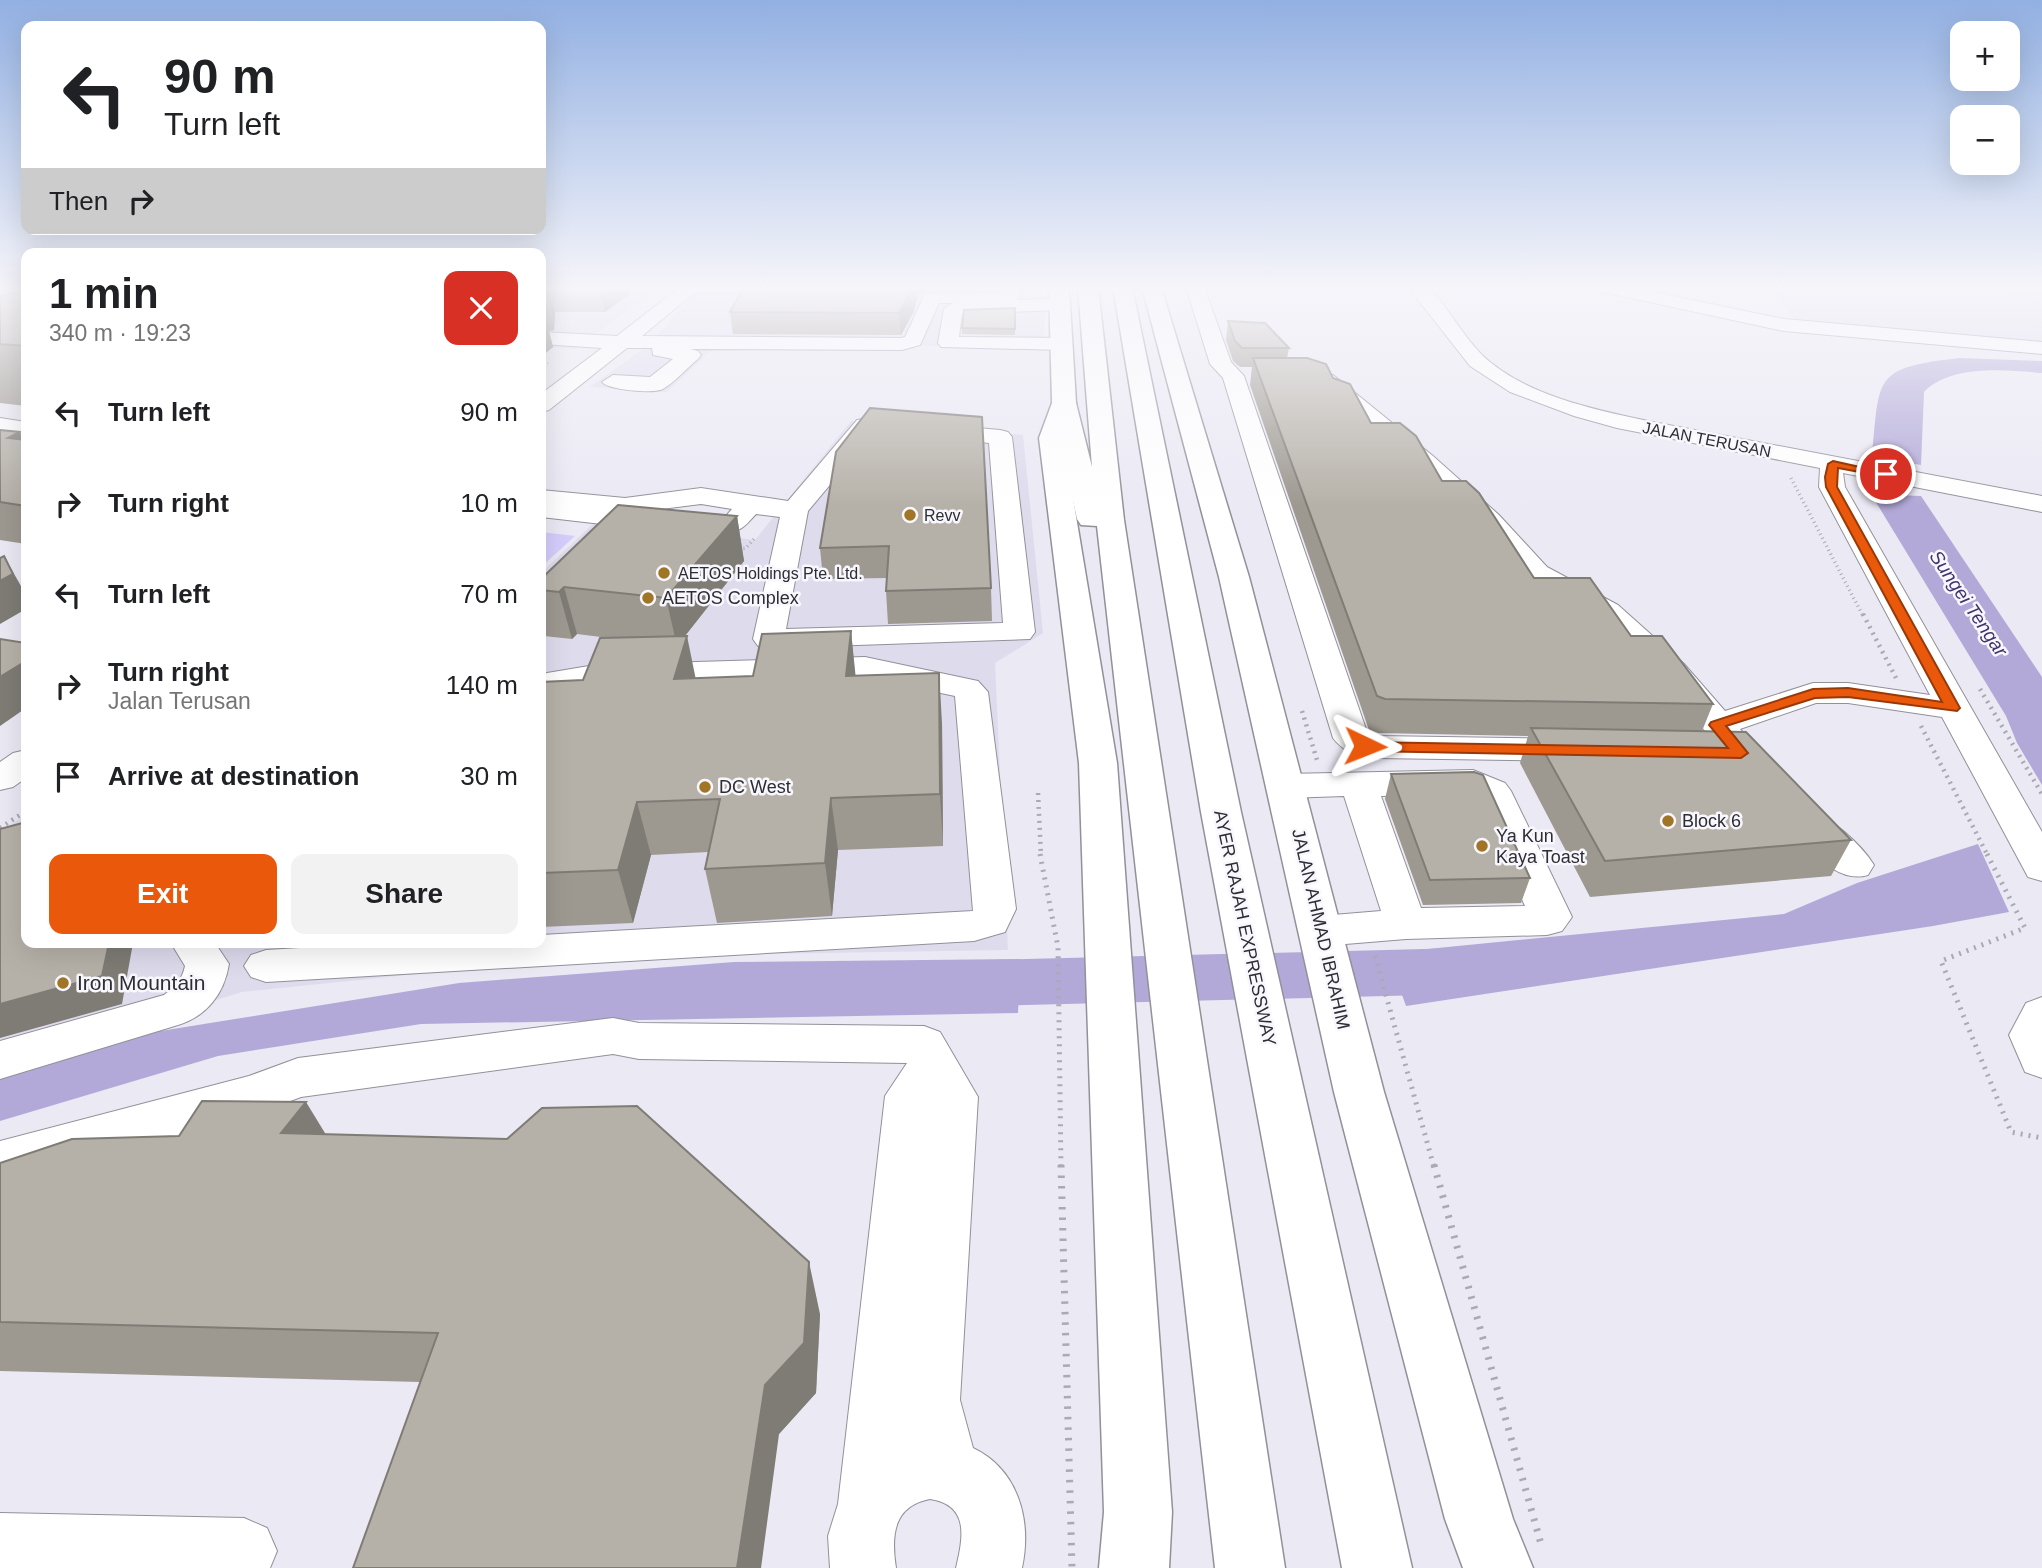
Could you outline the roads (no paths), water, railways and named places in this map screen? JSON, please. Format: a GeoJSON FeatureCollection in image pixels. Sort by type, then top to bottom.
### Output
{"type":"FeatureCollection","features":[{"type":"Feature","properties":{"kind":"main road"},"geometry":{"type":"LineString","coordinates":[[1063,360],[1064,403],[1093,525],[1113,538]]}},
{"type":"Feature","properties":{"kind":"main road"},"geometry":{"type":"LineString","coordinates":[[1095,360],[1113,538],[1251,1568]]}},
{"type":"Feature","properties":{"kind":"main road","name":"AYER RAJAH EXPRESSWAY"},"geometry":{"type":"LineString","coordinates":[[1136,360],[1249,945],[1377,1568]]}},
{"type":"Feature","properties":{"kind":"main road","name":"JALAN AHMAD IBRAHIM"},"geometry":{"type":"LineString","coordinates":[[1180,360],[1396,1230],[1479,1519],[1521,1561]]}},
{"type":"Feature","properties":{"kind":"main road"},"geometry":{"type":"LineString","coordinates":[[1064,403],[1051,438],[1098,764],[1108,941],[1087,1046],[1138,1512],[1135,1568]]}},
{"type":"Feature","properties":{"kind":"street"},"geometry":{"type":"LineString","coordinates":[[546,383],[578,360]]}},
{"type":"Feature","properties":{"kind":"street"},"geometry":{"type":"LineString","coordinates":[[546,401],[594,360]]}},
{"type":"Feature","properties":{"kind":"street"},"geometry":{"type":"LineString","coordinates":[[613,382],[655,384],[685,360]]}},
{"type":"Feature","properties":{"kind":"street"},"geometry":{"type":"LineString","coordinates":[[1220,360],[1221,364],[1246,376],[1351,738],[1365,746],[1377,747],[1601,751]]}},
{"type":"Feature","properties":{"kind":"street","name":"JALAN TERUSAN"},"geometry":{"type":"LineString","coordinates":[[1477,360],[1490,371],[1533,392],[1633,425],[2042,504]]}},
{"type":"Feature","properties":{"kind":"street"},"geometry":{"type":"LineString","coordinates":[[1307,374],[1332,384],[1424,461],[1489,521],[1537,573],[1607,611],[1673,671],[1708,739],[1741,753],[1824,842],[1854,865]]}},
{"type":"Feature","properties":{"kind":"street"},"geometry":{"type":"LineString","coordinates":[[0,425],[21,428]]}},
{"type":"Feature","properties":{"kind":"street"},"geometry":{"type":"LineString","coordinates":[[865,425],[1000,437],[1019,632],[769,639],[795,510],[865,425]]}},
{"type":"Feature","properties":{"kind":"street"},"geometry":{"type":"LineString","coordinates":[[0,439],[21,442]]}},
{"type":"Feature","properties":{"kind":"street"},"geometry":{"type":"LineString","coordinates":[[1833,464],[1830,477],[1832,487],[2042,867]]}},
{"type":"Feature","properties":{"kind":"street"},"geometry":{"type":"LineString","coordinates":[[546,498],[625,506],[701,496],[741,500],[749,506],[795,510]]}},
{"type":"Feature","properties":{"kind":"street"},"geometry":{"type":"LineString","coordinates":[[546,510],[694,527],[733,524],[749,506]]}},
{"type":"Feature","properties":{"kind":"street"},"geometry":{"type":"LineString","coordinates":[[590,543],[616,518]]}},
{"type":"Feature","properties":{"kind":"street"},"geometry":{"type":"LineString","coordinates":[[266,966],[960,927],[990,921],[995,909],[971,692],[966,688],[865,667],[595,675],[546,683]]}},
{"type":"Feature","properties":{"kind":"street"},"geometry":{"type":"LineString","coordinates":[[1708,739],[1813,694],[1848,693],[1952,708]]}},
{"type":"Feature","properties":{"kind":"street"},"geometry":{"type":"LineString","coordinates":[[0,779],[21,764]]}},
{"type":"Feature","properties":{"kind":"street"},"geometry":{"type":"LineString","coordinates":[[1286,786],[1473,782],[1489,788],[1551,917],[1547,920],[1324,938]]}},
{"type":"Feature","properties":{"kind":"street"},"geometry":{"type":"LineString","coordinates":[[1341,785],[1382,933]]}},
{"type":"Feature","properties":{"kind":"street"},"geometry":{"type":"LineString","coordinates":[[0,802],[21,788]]}},
{"type":"Feature","properties":{"kind":"street"},"geometry":{"type":"LineString","coordinates":[[0,1060],[178,1008],[194,997],[204,981],[207,964],[196,948]]}},
{"type":"Feature","properties":{"kind":"street"},"geometry":{"type":"LineString","coordinates":[[2042,1015],[2032,1035],[2042,1059]]}},
{"type":"Feature","properties":{"kind":"street"},"geometry":{"type":"LineString","coordinates":[[0,1163],[253,1095],[298,1078],[614,1036],[639,1041],[913,1042],[924,1045],[954,1097],[930,1400],[947,1467],[972,1481],[990,1506],[995,1538],[989,1568]]}},
{"type":"Feature","properties":{"kind":"street"},"geometry":{"type":"LineString","coordinates":[[870,1504],[909,1096],[934,1064]]}},
{"type":"Feature","properties":{"kind":"street"},"geometry":{"type":"LineString","coordinates":[[0,1546],[244,1550]]}},
{"type":"Feature","properties":{"kind":"lane"},"geometry":{"type":"LineString","coordinates":[[863,1568],[860,1537],[870,1504],[891,1479],[918,1466],[947,1467]]}},
{"type":"Feature","properties":{"kind":"water"},"geometry":{"type":"Polygon","coordinates":[[[2042,361],[2042,373],[1980,371],[1949,377],[1935,383],[1924,392],[1921,465],[1872,456],[1877,409],[1886,381],[1910,366],[1931,362],[2042,361]]]}},
{"type":"Feature","properties":{"kind":"water","name":"Sungei Tengar"},"geometry":{"type":"Polygon","coordinates":[[[1871,494],[1921,496],[2042,677],[2042,785],[2017,743],[2006,716],[1871,494]]]}},
{"type":"Feature","properties":{"kind":"water"},"geometry":{"type":"Polygon","coordinates":[[[1978,844],[2009,912],[1933,926],[1406,1006],[1387,953],[1784,914],[1857,883],[1978,844]]]}},
{"type":"Feature","properties":{"kind":"water"},"geometry":{"type":"Polygon","coordinates":[[[1020,959],[1018,1013],[421,1024],[218,1056],[0,1121],[0,1073],[148,1033],[459,983],[734,962],[1020,959]]]}},
{"type":"Feature","properties":{"kind":"waterway"},"geometry":{"type":"LineString","coordinates":[[950,984],[1463,971]]}},
{"type":"Feature","properties":{"kind":"place","name":"Revv"},"geometry":{"type":"Point","coordinates":[910,515]}},
{"type":"Feature","properties":{"kind":"place","name":"AETOS Holdings Pte. Ltd."},"geometry":{"type":"Point","coordinates":[664,573]}},
{"type":"Feature","properties":{"kind":"place","name":"AETOS Complex"},"geometry":{"type":"Point","coordinates":[648,598]}},
{"type":"Feature","properties":{"kind":"place","name":"DC West"},"geometry":{"type":"Point","coordinates":[705,787]}},
{"type":"Feature","properties":{"kind":"place","name":"Block 6"},"geometry":{"type":"Point","coordinates":[1668,821]}},
{"type":"Feature","properties":{"kind":"place","name":"Ya Kun Kaya Toast"},"geometry":{"type":"Point","coordinates":[1482,846]}},
{"type":"Feature","properties":{"kind":"place","name":"Iron Mountain"},"geometry":{"type":"Point","coordinates":[63,983]}}]}
